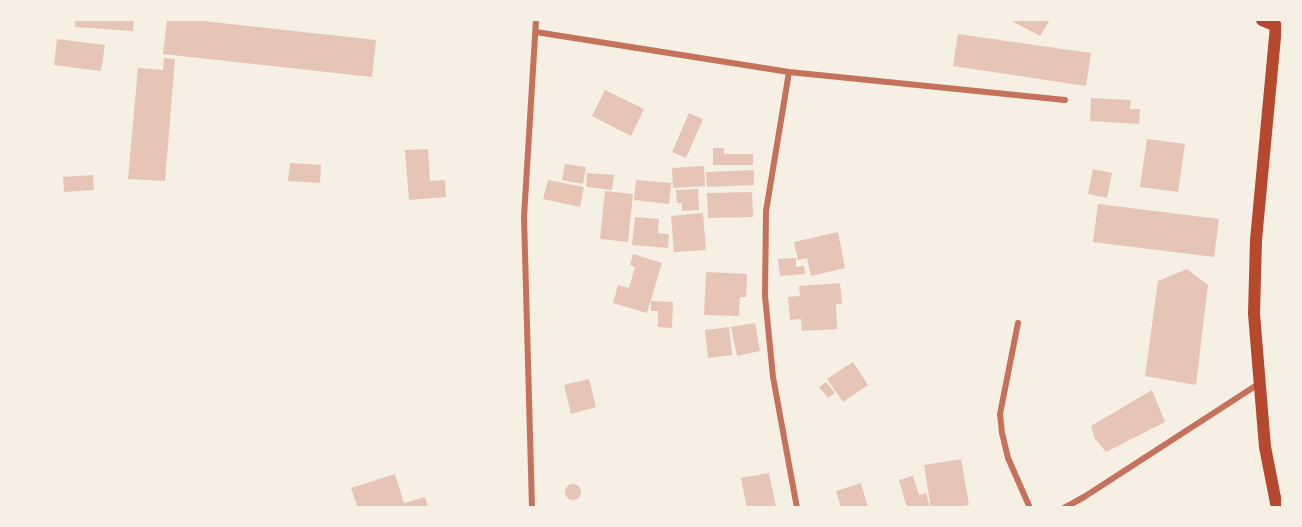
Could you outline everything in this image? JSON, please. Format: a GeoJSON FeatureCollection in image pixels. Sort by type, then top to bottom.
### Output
{"type":"FeatureCollection","features":[{"type":"Feature","properties":{"kind":"main road"},"geometry":{"type":"LineString","coordinates":[[1262,20],[1279,25],[1256,240],[1254,314],[1265,447],[1277,507]]}},
{"type":"Feature","properties":{"kind":"street"},"geometry":{"type":"LineString","coordinates":[[532,507],[524,217],[536,20]]}},
{"type":"Feature","properties":{"kind":"street"},"geometry":{"type":"LineString","coordinates":[[536,32],[789,72],[1065,100]]}},
{"type":"Feature","properties":{"kind":"street"},"geometry":{"type":"LineString","coordinates":[[789,72],[766,210],[765,296],[773,377],[797,507]]}},
{"type":"Feature","properties":{"kind":"street"},"geometry":{"type":"LineString","coordinates":[[1018,323],[1000,414],[1008,458],[1030,507]]}},
{"type":"Feature","properties":{"kind":"street"},"geometry":{"type":"LineString","coordinates":[[1064,507],[1084,497],[1260,383]]}},
{"type":"Feature","properties":{"kind":"building"},"geometry":{"type":"Polygon","coordinates":[[[75,20],[134,20],[133,31],[75,27],[75,20]]]}},
{"type":"Feature","properties":{"kind":"building"},"geometry":{"type":"Polygon","coordinates":[[[167,20],[194,20],[376,40],[372,77],[163,54],[167,20]]]}},
{"type":"Feature","properties":{"kind":"building"},"geometry":{"type":"Polygon","coordinates":[[[1010,20],[1050,20],[1040,36],[1010,20]]]}},
{"type":"Feature","properties":{"kind":"building"},"geometry":{"type":"Polygon","coordinates":[[[958,34],[1091,53],[1086,86],[953,66],[958,34]]]}},
{"type":"Feature","properties":{"kind":"building"},"geometry":{"type":"Polygon","coordinates":[[[57,39],[105,45],[101,71],[54,65],[57,39]]]}},
{"type":"Feature","properties":{"kind":"building"},"geometry":{"type":"Polygon","coordinates":[[[164,58],[175,59],[165,181],[128,179],[138,68],[163,70],[164,58]]]}},
{"type":"Feature","properties":{"kind":"building"},"geometry":{"type":"Polygon","coordinates":[[[605,90],[644,109],[631,136],[592,116],[605,90]]]}},
{"type":"Feature","properties":{"kind":"building"},"geometry":{"type":"Polygon","coordinates":[[[1091,98],[1131,100],[1130,109],[1140,109],[1139,124],[1090,121],[1091,98]]]}},
{"type":"Feature","properties":{"kind":"building"},"geometry":{"type":"Polygon","coordinates":[[[689,113],[703,119],[686,158],[672,152],[689,113]]]}},
{"type":"Feature","properties":{"kind":"building"},"geometry":{"type":"Polygon","coordinates":[[[1147,139],[1185,144],[1178,192],[1140,187],[1147,139]]]}},
{"type":"Feature","properties":{"kind":"building"},"geometry":{"type":"Polygon","coordinates":[[[713,148],[724,148],[724,154],[753,154],[753,165],[713,165],[713,148]]]}},
{"type":"Feature","properties":{"kind":"building"},"geometry":{"type":"Polygon","coordinates":[[[428,149],[430,181],[445,180],[446,197],[409,200],[405,150],[428,149]]]}},
{"type":"Feature","properties":{"kind":"building"},"geometry":{"type":"Polygon","coordinates":[[[290,163],[321,165],[320,183],[288,181],[290,163]]]}},
{"type":"Feature","properties":{"kind":"building"},"geometry":{"type":"Polygon","coordinates":[[[565,164],[586,167],[583,184],[562,180],[565,164]]]}},
{"type":"Feature","properties":{"kind":"building"},"geometry":{"type":"Polygon","coordinates":[[[704,166],[705,186],[673,188],[672,168],[704,166]]]}},
{"type":"Feature","properties":{"kind":"building"},"geometry":{"type":"Polygon","coordinates":[[[1093,169],[1112,173],[1107,198],[1088,194],[1093,169]]]}},
{"type":"Feature","properties":{"kind":"building"},"geometry":{"type":"Polygon","coordinates":[[[754,170],[754,185],[707,187],[706,172],[754,170]]]}},
{"type":"Feature","properties":{"kind":"building"},"geometry":{"type":"Polygon","coordinates":[[[587,173],[614,175],[612,190],[586,187],[587,173]]]}},
{"type":"Feature","properties":{"kind":"building"},"geometry":{"type":"Polygon","coordinates":[[[93,175],[94,190],[64,192],[63,177],[93,175]]]}},
{"type":"Feature","properties":{"kind":"building"},"geometry":{"type":"Polygon","coordinates":[[[548,180],[584,187],[580,207],[543,199],[548,180]]]}},
{"type":"Feature","properties":{"kind":"building"},"geometry":{"type":"Polygon","coordinates":[[[636,180],[671,183],[669,204],[634,200],[636,180]]]}},
{"type":"Feature","properties":{"kind":"building"},"geometry":{"type":"Polygon","coordinates":[[[698,189],[699,210],[682,211],[682,203],[677,203],[676,190],[698,189]]]}},
{"type":"Feature","properties":{"kind":"building"},"geometry":{"type":"Polygon","coordinates":[[[605,191],[633,194],[628,242],[600,239],[605,191]]]}},
{"type":"Feature","properties":{"kind":"building"},"geometry":{"type":"Polygon","coordinates":[[[752,192],[753,217],[708,218],[707,193],[752,192]]]}},
{"type":"Feature","properties":{"kind":"building"},"geometry":{"type":"Polygon","coordinates":[[[1098,204],[1219,219],[1214,257],[1093,242],[1098,204]]]}},
{"type":"Feature","properties":{"kind":"building"},"geometry":{"type":"Polygon","coordinates":[[[703,213],[706,250],[674,252],[671,216],[703,213]]]}},
{"type":"Feature","properties":{"kind":"building"},"geometry":{"type":"Polygon","coordinates":[[[635,217],[659,219],[658,233],[669,234],[668,248],[632,245],[635,217]]]}},
{"type":"Feature","properties":{"kind":"building"},"geometry":{"type":"Polygon","coordinates":[[[838,232],[845,268],[811,276],[807,258],[798,260],[794,242],[838,232]]]}},
{"type":"Feature","properties":{"kind":"building"},"geometry":{"type":"Polygon","coordinates":[[[633,254],[662,263],[647,313],[613,303],[618,285],[629,288],[635,267],[630,265],[633,254]]]}},
{"type":"Feature","properties":{"kind":"building"},"geometry":{"type":"Polygon","coordinates":[[[796,258],[796,267],[804,266],[805,274],[780,276],[778,259],[796,258]]]}},
{"type":"Feature","properties":{"kind":"building"},"geometry":{"type":"Polygon","coordinates":[[[1187,269],[1208,285],[1196,385],[1145,376],[1158,281],[1187,269]]]}},
{"type":"Feature","properties":{"kind":"building"},"geometry":{"type":"Polygon","coordinates":[[[706,272],[747,274],[746,297],[740,297],[739,316],[704,315],[706,272]]]}},
{"type":"Feature","properties":{"kind":"building"},"geometry":{"type":"Polygon","coordinates":[[[840,283],[842,304],[836,304],[837,329],[802,331],[801,319],[790,320],[788,297],[800,296],[799,286],[840,283]]]}},
{"type":"Feature","properties":{"kind":"building"},"geometry":{"type":"Polygon","coordinates":[[[651,301],[673,302],[672,328],[658,327],[658,311],[651,311],[651,301]]]}},
{"type":"Feature","properties":{"kind":"building"},"geometry":{"type":"Polygon","coordinates":[[[755,323],[760,351],[737,356],[731,327],[755,323]]]}},
{"type":"Feature","properties":{"kind":"building"},"geometry":{"type":"Polygon","coordinates":[[[729,327],[732,355],[708,358],[705,330],[729,327]]]}},
{"type":"Feature","properties":{"kind":"building"},"geometry":{"type":"Polygon","coordinates":[[[853,362],[868,385],[843,402],[827,379],[853,362]]]}},
{"type":"Feature","properties":{"kind":"building"},"geometry":{"type":"Polygon","coordinates":[[[589,379],[596,407],[571,414],[564,385],[589,379]]]}},
{"type":"Feature","properties":{"kind":"building"},"geometry":{"type":"Polygon","coordinates":[[[826,382],[835,393],[828,398],[819,387],[826,382]]]}},
{"type":"Feature","properties":{"kind":"building"},"geometry":{"type":"Polygon","coordinates":[[[1152,390],[1165,422],[1106,452],[1095,439],[1091,426],[1152,390]]]}},
{"type":"Feature","properties":{"kind":"building"},"geometry":{"type":"Polygon","coordinates":[[[961,459],[969,505],[931,508],[924,465],[961,459]]]}},
{"type":"Feature","properties":{"kind":"building"},"geometry":{"type":"Polygon","coordinates":[[[769,473],[776,507],[747,508],[741,478],[769,473]]]}},
{"type":"Feature","properties":{"kind":"building"},"geometry":{"type":"Polygon","coordinates":[[[395,474],[404,503],[425,497],[428,508],[358,508],[351,488],[395,474]]]}},
{"type":"Feature","properties":{"kind":"building"},"geometry":{"type":"Polygon","coordinates":[[[913,476],[919,495],[926,493],[930,508],[907,508],[899,480],[913,476]]]}},
{"type":"Feature","properties":{"kind":"building"},"geometry":{"type":"Polygon","coordinates":[[[861,483],[868,508],[841,508],[836,491],[861,483]]]}},
{"type":"Feature","properties":{"kind":"building"},"geometry":{"type":"Polygon","coordinates":[[[570,484],[576,484],[581,492],[579,498],[570,500],[565,495],[565,489],[570,484]]]}}]}
